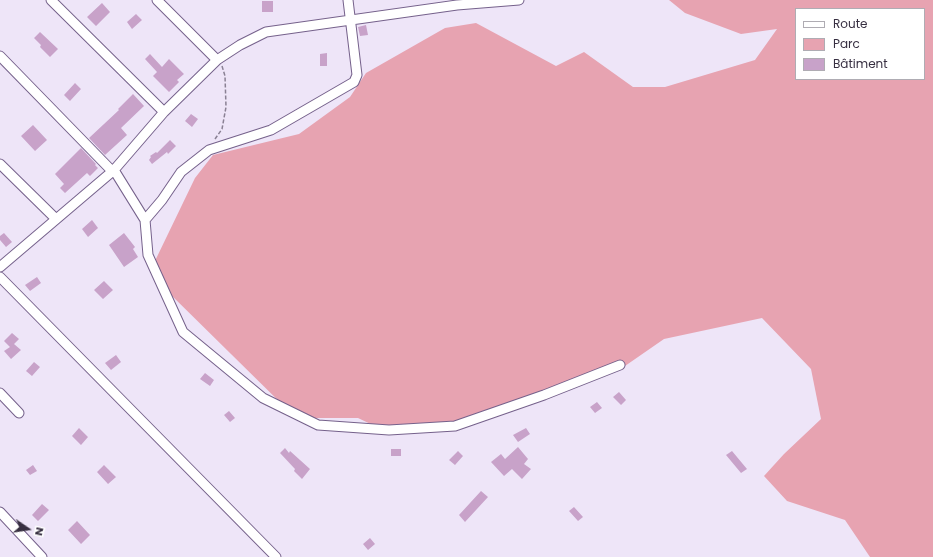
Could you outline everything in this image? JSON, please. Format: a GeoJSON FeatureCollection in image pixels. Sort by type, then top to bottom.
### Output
{"type":"FeatureCollection","features":[{"type":"Feature","properties":{"kind":"street"},"geometry":{"type":"LineString","coordinates":[[51,0],[164,112]]}},
{"type":"Feature","properties":{"kind":"street"},"geometry":{"type":"LineString","coordinates":[[157,0],[217,60]]}},
{"type":"Feature","properties":{"kind":"street"},"geometry":{"type":"LineString","coordinates":[[145,220],[162,200],[181,172],[208,150],[271,130],[354,82],[357,75],[348,0]]}},
{"type":"Feature","properties":{"kind":"street"},"geometry":{"type":"LineString","coordinates":[[0,267],[113,171],[164,112],[217,60],[240,44],[266,32],[457,5],[519,0]]}},
{"type":"Feature","properties":{"kind":"street"},"geometry":{"type":"LineString","coordinates":[[0,56],[113,171],[145,220],[148,255],[183,332],[263,398],[318,424],[389,430],[455,426],[544,395],[620,365]]}},
{"type":"Feature","properties":{"kind":"street"},"geometry":{"type":"LineString","coordinates":[[0,164],[56,219]]}},
{"type":"Feature","properties":{"kind":"street"},"geometry":{"type":"LineString","coordinates":[[0,277],[276,557]]}},
{"type":"Feature","properties":{"kind":"street"},"geometry":{"type":"LineString","coordinates":[[0,392],[19,412]]}},
{"type":"Feature","properties":{"kind":"street"},"geometry":{"type":"LineString","coordinates":[[0,512],[42,557]]}},
{"type":"Feature","properties":{"kind":"path"},"geometry":{"type":"LineString","coordinates":[[208,150],[222,129],[226,107],[225,76],[223,67],[217,60]]}},
{"type":"Feature","properties":{"kind":"green space"},"geometry":{"type":"Polygon","coordinates":[[[669,0],[933,0],[933,557],[870,557],[845,520],[787,501],[764,476],[784,454],[821,419],[811,369],[762,318],[664,339],[625,366],[473,424],[379,428],[358,418],[296,418],[167,291],[154,263],[195,178],[213,155],[299,134],[350,97],[366,73],[445,28],[476,23],[556,66],[584,52],[633,87],[665,87],[755,60],[777,29],[741,34],[685,13],[669,0]]]}},
{"type":"Feature","properties":{"kind":"building"},"geometry":{"type":"Polygon","coordinates":[[[262,1],[273,1],[273,12],[262,12],[262,1]]]}},
{"type":"Feature","properties":{"kind":"building"},"geometry":{"type":"Polygon","coordinates":[[[102,3],[110,12],[96,26],[87,17],[102,3]]]}},
{"type":"Feature","properties":{"kind":"building"},"geometry":{"type":"Polygon","coordinates":[[[136,14],[142,20],[132,29],[127,22],[136,14]]]}},
{"type":"Feature","properties":{"kind":"building"},"geometry":{"type":"Polygon","coordinates":[[[366,25],[368,35],[360,36],[358,27],[366,25]]]}},
{"type":"Feature","properties":{"kind":"building"},"geometry":{"type":"Polygon","coordinates":[[[40,32],[58,49],[50,57],[40,47],[41,45],[34,38],[40,32]]]}},
{"type":"Feature","properties":{"kind":"building"},"geometry":{"type":"Polygon","coordinates":[[[327,53],[327,66],[320,66],[320,54],[327,53]]]}},
{"type":"Feature","properties":{"kind":"building"},"geometry":{"type":"Polygon","coordinates":[[[150,54],[162,67],[169,59],[184,74],[177,80],[179,82],[169,92],[153,76],[157,72],[145,59],[150,54]]]}},
{"type":"Feature","properties":{"kind":"building"},"geometry":{"type":"Polygon","coordinates":[[[75,83],[81,89],[70,101],[64,95],[75,83]]]}},
{"type":"Feature","properties":{"kind":"building"},"geometry":{"type":"Polygon","coordinates":[[[133,94],[144,106],[121,128],[127,135],[105,155],[89,138],[119,110],[118,109],[133,94]]]}},
{"type":"Feature","properties":{"kind":"building"},"geometry":{"type":"Polygon","coordinates":[[[191,114],[198,119],[192,127],[185,121],[191,114]]]}},
{"type":"Feature","properties":{"kind":"building"},"geometry":{"type":"Polygon","coordinates":[[[33,125],[47,140],[35,151],[21,136],[33,125]]]}},
{"type":"Feature","properties":{"kind":"building"},"geometry":{"type":"Polygon","coordinates":[[[170,140],[176,146],[168,154],[167,152],[152,164],[149,160],[151,157],[150,156],[156,152],[157,153],[170,140]]]}},
{"type":"Feature","properties":{"kind":"building"},"geometry":{"type":"Polygon","coordinates":[[[81,148],[98,168],[90,176],[87,173],[65,193],[60,188],[64,184],[55,174],[81,148]]]}},
{"type":"Feature","properties":{"kind":"building"},"geometry":{"type":"Polygon","coordinates":[[[92,220],[98,228],[88,237],[82,229],[92,220]]]}},
{"type":"Feature","properties":{"kind":"building"},"geometry":{"type":"Polygon","coordinates":[[[4,233],[12,242],[6,247],[0,240],[0,236],[4,233]]]}},
{"type":"Feature","properties":{"kind":"building"},"geometry":{"type":"Polygon","coordinates":[[[124,233],[135,247],[133,249],[138,257],[124,267],[109,245],[124,233]]]}},
{"type":"Feature","properties":{"kind":"building"},"geometry":{"type":"Polygon","coordinates":[[[37,277],[41,283],[30,291],[25,285],[37,277]]]}},
{"type":"Feature","properties":{"kind":"building"},"geometry":{"type":"Polygon","coordinates":[[[104,281],[113,290],[103,299],[94,290],[104,281]]]}},
{"type":"Feature","properties":{"kind":"building"},"geometry":{"type":"Polygon","coordinates":[[[12,333],[19,339],[14,344],[21,350],[11,359],[4,351],[10,347],[4,341],[12,333]]]}},
{"type":"Feature","properties":{"kind":"building"},"geometry":{"type":"Polygon","coordinates":[[[116,355],[121,362],[111,370],[105,363],[116,355]]]}},
{"type":"Feature","properties":{"kind":"building"},"geometry":{"type":"Polygon","coordinates":[[[34,362],[40,367],[32,376],[26,371],[34,362]]]}},
{"type":"Feature","properties":{"kind":"building"},"geometry":{"type":"Polygon","coordinates":[[[205,373],[214,380],[210,386],[200,379],[205,373]]]}},
{"type":"Feature","properties":{"kind":"building"},"geometry":{"type":"Polygon","coordinates":[[[619,392],[626,400],[621,405],[613,397],[619,392]]]}},
{"type":"Feature","properties":{"kind":"building"},"geometry":{"type":"Polygon","coordinates":[[[597,402],[602,408],[595,413],[590,407],[597,402]]]}},
{"type":"Feature","properties":{"kind":"building"},"geometry":{"type":"Polygon","coordinates":[[[229,411],[235,418],[230,422],[224,415],[229,411]]]}},
{"type":"Feature","properties":{"kind":"building"},"geometry":{"type":"Polygon","coordinates":[[[79,428],[88,437],[81,445],[72,436],[79,428]]]}},
{"type":"Feature","properties":{"kind":"building"},"geometry":{"type":"Polygon","coordinates":[[[526,428],[530,434],[518,442],[513,435],[526,428]]]}},
{"type":"Feature","properties":{"kind":"building"},"geometry":{"type":"Polygon","coordinates":[[[518,447],[528,459],[524,464],[531,469],[522,479],[512,469],[504,476],[491,462],[501,454],[505,459],[518,447]]]}},
{"type":"Feature","properties":{"kind":"building"},"geometry":{"type":"Polygon","coordinates":[[[285,448],[289,453],[290,451],[310,469],[302,479],[280,453],[285,448]]]}},
{"type":"Feature","properties":{"kind":"building"},"geometry":{"type":"Polygon","coordinates":[[[391,449],[401,449],[401,456],[391,456],[391,449]]]}},
{"type":"Feature","properties":{"kind":"building"},"geometry":{"type":"Polygon","coordinates":[[[458,451],[463,456],[455,465],[449,460],[458,451]]]}},
{"type":"Feature","properties":{"kind":"building"},"geometry":{"type":"Polygon","coordinates":[[[732,451],[747,469],[741,473],[726,455],[732,451]]]}},
{"type":"Feature","properties":{"kind":"building"},"geometry":{"type":"Polygon","coordinates":[[[33,465],[37,471],[30,475],[26,470],[33,465]]]}},
{"type":"Feature","properties":{"kind":"building"},"geometry":{"type":"Polygon","coordinates":[[[104,465],[116,477],[108,484],[97,472],[104,465]]]}},
{"type":"Feature","properties":{"kind":"building"},"geometry":{"type":"Polygon","coordinates":[[[481,491],[488,497],[465,522],[459,515],[481,491]]]}},
{"type":"Feature","properties":{"kind":"building"},"geometry":{"type":"Polygon","coordinates":[[[42,504],[49,510],[38,521],[32,515],[42,504]]]}},
{"type":"Feature","properties":{"kind":"building"},"geometry":{"type":"Polygon","coordinates":[[[574,507],[583,517],[578,521],[569,511],[574,507]]]}},
{"type":"Feature","properties":{"kind":"building"},"geometry":{"type":"Polygon","coordinates":[[[77,521],[90,535],[81,544],[68,530],[77,521]]]}},
{"type":"Feature","properties":{"kind":"building"},"geometry":{"type":"Polygon","coordinates":[[[370,538],[375,544],[368,550],[363,544],[370,538]]]}}]}
